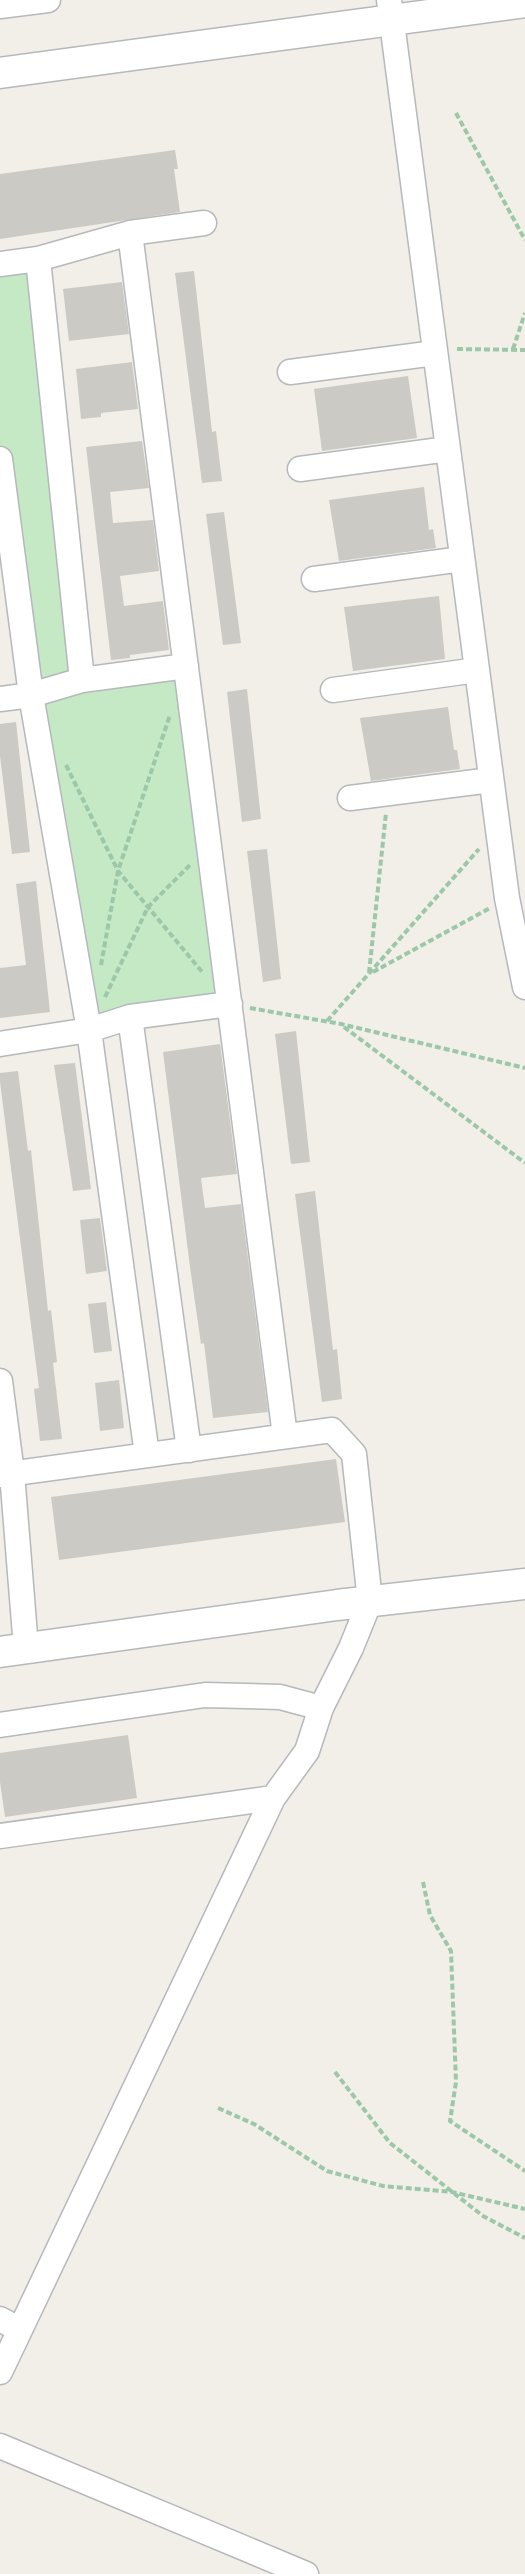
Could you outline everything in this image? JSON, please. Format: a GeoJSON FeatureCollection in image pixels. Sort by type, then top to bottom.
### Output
{"type":"FeatureCollection","features":[{"type":"Feature","properties":{"kind":"street"},"geometry":{"type":"LineString","coordinates":[[0,6],[48,0]]}},
{"type":"Feature","properties":{"kind":"street"},"geometry":{"type":"LineString","coordinates":[[0,73],[390,10],[525,2]]}},
{"type":"Feature","properties":{"kind":"street"},"geometry":{"type":"LineString","coordinates":[[390,10],[507,898],[525,987]]}},
{"type":"Feature","properties":{"kind":"street"},"geometry":{"type":"LineString","coordinates":[[0,264],[38,259],[130,233],[204,223]]}},
{"type":"Feature","properties":{"kind":"street"},"geometry":{"type":"LineString","coordinates":[[130,233],[285,1436]]}},
{"type":"Feature","properties":{"kind":"street"},"geometry":{"type":"LineString","coordinates":[[38,259],[82,680]]}},
{"type":"Feature","properties":{"kind":"street"},"geometry":{"type":"LineString","coordinates":[[290,372],[435,353]]}},
{"type":"Feature","properties":{"kind":"street"},"geometry":{"type":"LineString","coordinates":[[300,469],[448,449]]}},
{"type":"Feature","properties":{"kind":"street"},"geometry":{"type":"LineString","coordinates":[[0,459],[31,694],[89,1030],[147,1455]]}},
{"type":"Feature","properties":{"kind":"street"},"geometry":{"type":"LineString","coordinates":[[314,579],[462,559]]}},
{"type":"Feature","properties":{"kind":"street"},"geometry":{"type":"LineString","coordinates":[[0,699],[31,694],[82,680],[186,666]]}},
{"type":"Feature","properties":{"kind":"street"},"geometry":{"type":"LineString","coordinates":[[333,690],[477,669]]}},
{"type":"Feature","properties":{"kind":"street"},"geometry":{"type":"LineString","coordinates":[[350,798],[491,780]]}},
{"type":"Feature","properties":{"kind":"street"},"geometry":{"type":"LineString","coordinates":[[0,1044],[89,1030],[130,1017],[230,1004]]}},
{"type":"Feature","properties":{"kind":"street"},"geometry":{"type":"LineString","coordinates":[[130,1017],[189,1450]]}},
{"type":"Feature","properties":{"kind":"street"},"geometry":{"type":"LineString","coordinates":[[0,1381],[13,1650],[370,1601],[525,1584]]}},
{"type":"Feature","properties":{"kind":"street"},"geometry":{"type":"LineString","coordinates":[[0,2372],[10,2324],[273,1798],[307,1750],[321,1708],[351,1648],[370,1601],[354,1454],[332,1430],[6,1474]]}},
{"type":"Feature","properties":{"kind":"street"},"geometry":{"type":"LineString","coordinates":[[0,1725],[205,1695],[280,1696],[321,1708]]}},
{"type":"Feature","properties":{"kind":"street"},"geometry":{"type":"LineString","coordinates":[[0,1836],[273,1798]]}},
{"type":"Feature","properties":{"kind":"street"},"geometry":{"type":"LineString","coordinates":[[0,2446],[306,2574]]}},
{"type":"Feature","properties":{"kind":"path"},"geometry":{"type":"LineString","coordinates":[[456,113],[525,240]]}},
{"type":"Feature","properties":{"kind":"path"},"geometry":{"type":"LineString","coordinates":[[513,348],[525,313]]}},
{"type":"Feature","properties":{"kind":"path"},"geometry":{"type":"LineString","coordinates":[[435,353],[458,349],[513,348],[525,350]]}},
{"type":"Feature","properties":{"kind":"path"},"geometry":{"type":"LineString","coordinates":[[99,973],[118,871],[171,713]]}},
{"type":"Feature","properties":{"kind":"path"},"geometry":{"type":"LineString","coordinates":[[62,757],[118,871],[230,1004],[341,1024],[525,1068]]}},
{"type":"Feature","properties":{"kind":"path"},"geometry":{"type":"LineString","coordinates":[[369,974],[388,793]]}},
{"type":"Feature","properties":{"kind":"path"},"geometry":{"type":"LineString","coordinates":[[327,1022],[498,828]]}},
{"type":"Feature","properties":{"kind":"path"},"geometry":{"type":"LineString","coordinates":[[89,1030],[148,907],[209,846]]}},
{"type":"Feature","properties":{"kind":"path"},"geometry":{"type":"LineString","coordinates":[[369,974],[507,898]]}},
{"type":"Feature","properties":{"kind":"path"},"geometry":{"type":"LineString","coordinates":[[341,1024],[525,1163]]}},
{"type":"Feature","properties":{"kind":"path"},"geometry":{"type":"LineString","coordinates":[[423,1882],[430,1915],[451,1951],[456,2082],[450,2121],[525,2171]]}},
{"type":"Feature","properties":{"kind":"path"},"geometry":{"type":"LineString","coordinates":[[335,2072],[390,2143],[483,2217],[525,2238]]}},
{"type":"Feature","properties":{"kind":"path"},"geometry":{"type":"LineString","coordinates":[[218,2108],[254,2124],[327,2170],[383,2186],[452,2192],[525,2209]]}},
{"type":"Feature","properties":{"kind":"green space"},"geometry":{"type":"Polygon","coordinates":[[[38,259],[82,680],[182,679],[230,1004],[89,1030],[0,459],[0,264],[38,259]]]}},
{"type":"Feature","properties":{"kind":"building"},"geometry":{"type":"Polygon","coordinates":[[[175,150],[178,169],[174,169],[180,212],[0,239],[0,174],[175,150]]]}},
{"type":"Feature","properties":{"kind":"building"},"geometry":{"type":"Polygon","coordinates":[[[194,271],[212,432],[216,431],[222,481],[202,483],[175,273],[194,271]]]}},
{"type":"Feature","properties":{"kind":"building"},"geometry":{"type":"Polygon","coordinates":[[[122,282],[129,334],[69,341],[63,289],[122,282]]]}},
{"type":"Feature","properties":{"kind":"building"},"geometry":{"type":"Polygon","coordinates":[[[132,362],[138,409],[101,413],[101,417],[81,419],[76,369],[132,362]]]}},
{"type":"Feature","properties":{"kind":"building"},"geometry":{"type":"Polygon","coordinates":[[[408,376],[417,438],[322,451],[314,389],[408,376]]]}},
{"type":"Feature","properties":{"kind":"building"},"geometry":{"type":"Polygon","coordinates":[[[142,441],[149,488],[110,492],[113,523],[153,520],[159,571],[120,576],[124,606],[163,601],[169,650],[111,660],[86,447],[142,441]]]}},
{"type":"Feature","properties":{"kind":"building"},"geometry":{"type":"Polygon","coordinates":[[[424,487],[429,530],[433,529],[436,548],[339,561],[329,500],[424,487]]]}},
{"type":"Feature","properties":{"kind":"building"},"geometry":{"type":"Polygon","coordinates":[[[224,512],[241,643],[223,645],[206,514],[224,512]]]}},
{"type":"Feature","properties":{"kind":"building"},"geometry":{"type":"Polygon","coordinates":[[[439,596],[445,659],[353,671],[344,607],[439,596]]]}},
{"type":"Feature","properties":{"kind":"building"},"geometry":{"type":"Polygon","coordinates":[[[247,689],[261,819],[242,822],[227,692],[247,689]]]}},
{"type":"Feature","properties":{"kind":"building"},"geometry":{"type":"Polygon","coordinates":[[[448,707],[454,750],[457,750],[460,769],[371,781],[360,718],[448,707]]]}},
{"type":"Feature","properties":{"kind":"building"},"geometry":{"type":"Polygon","coordinates":[[[16,722],[30,852],[12,854],[0,756],[0,724],[16,722]]]}},
{"type":"Feature","properties":{"kind":"building"},"geometry":{"type":"Polygon","coordinates":[[[267,849],[281,979],[263,982],[247,851],[267,849]]]}},
{"type":"Feature","properties":{"kind":"building"},"geometry":{"type":"Polygon","coordinates":[[[36,881],[50,1012],[0,1018],[0,968],[26,965],[16,884],[36,881]]]}},
{"type":"Feature","properties":{"kind":"building"},"geometry":{"type":"Polygon","coordinates":[[[296,1031],[310,1162],[291,1164],[275,1034],[296,1031]]]}},
{"type":"Feature","properties":{"kind":"building"},"geometry":{"type":"Polygon","coordinates":[[[220,1044],[237,1174],[201,1178],[205,1208],[241,1204],[268,1412],[213,1418],[204,1343],[201,1344],[190,1267],[163,1052],[220,1044]]]}},
{"type":"Feature","properties":{"kind":"building"},"geometry":{"type":"Polygon","coordinates":[[[75,1063],[91,1189],[73,1191],[54,1065],[75,1063]]]}},
{"type":"Feature","properties":{"kind":"building"},"geometry":{"type":"Polygon","coordinates":[[[18,1071],[28,1151],[31,1150],[48,1311],[51,1310],[57,1362],[53,1363],[62,1439],[40,1441],[34,1389],[39,1388],[0,1082],[0,1073],[18,1071]]]}},
{"type":"Feature","properties":{"kind":"building"},"geometry":{"type":"Polygon","coordinates":[[[315,1191],[333,1350],[337,1349],[342,1399],[322,1402],[295,1194],[315,1191]]]}},
{"type":"Feature","properties":{"kind":"building"},"geometry":{"type":"Polygon","coordinates":[[[100,1218],[107,1271],[86,1274],[80,1220],[100,1218]]]}},
{"type":"Feature","properties":{"kind":"building"},"geometry":{"type":"Polygon","coordinates":[[[106,1302],[112,1351],[94,1353],[88,1304],[106,1302]]]}},
{"type":"Feature","properties":{"kind":"building"},"geometry":{"type":"Polygon","coordinates":[[[119,1380],[124,1428],[100,1431],[95,1383],[119,1380]]]}},
{"type":"Feature","properties":{"kind":"building"},"geometry":{"type":"Polygon","coordinates":[[[336,1459],[345,1522],[59,1560],[51,1497],[336,1459]]]}},
{"type":"Feature","properties":{"kind":"building"},"geometry":{"type":"Polygon","coordinates":[[[128,1735],[137,1798],[5,1817],[0,1782],[0,1753],[128,1735]]]}}]}
